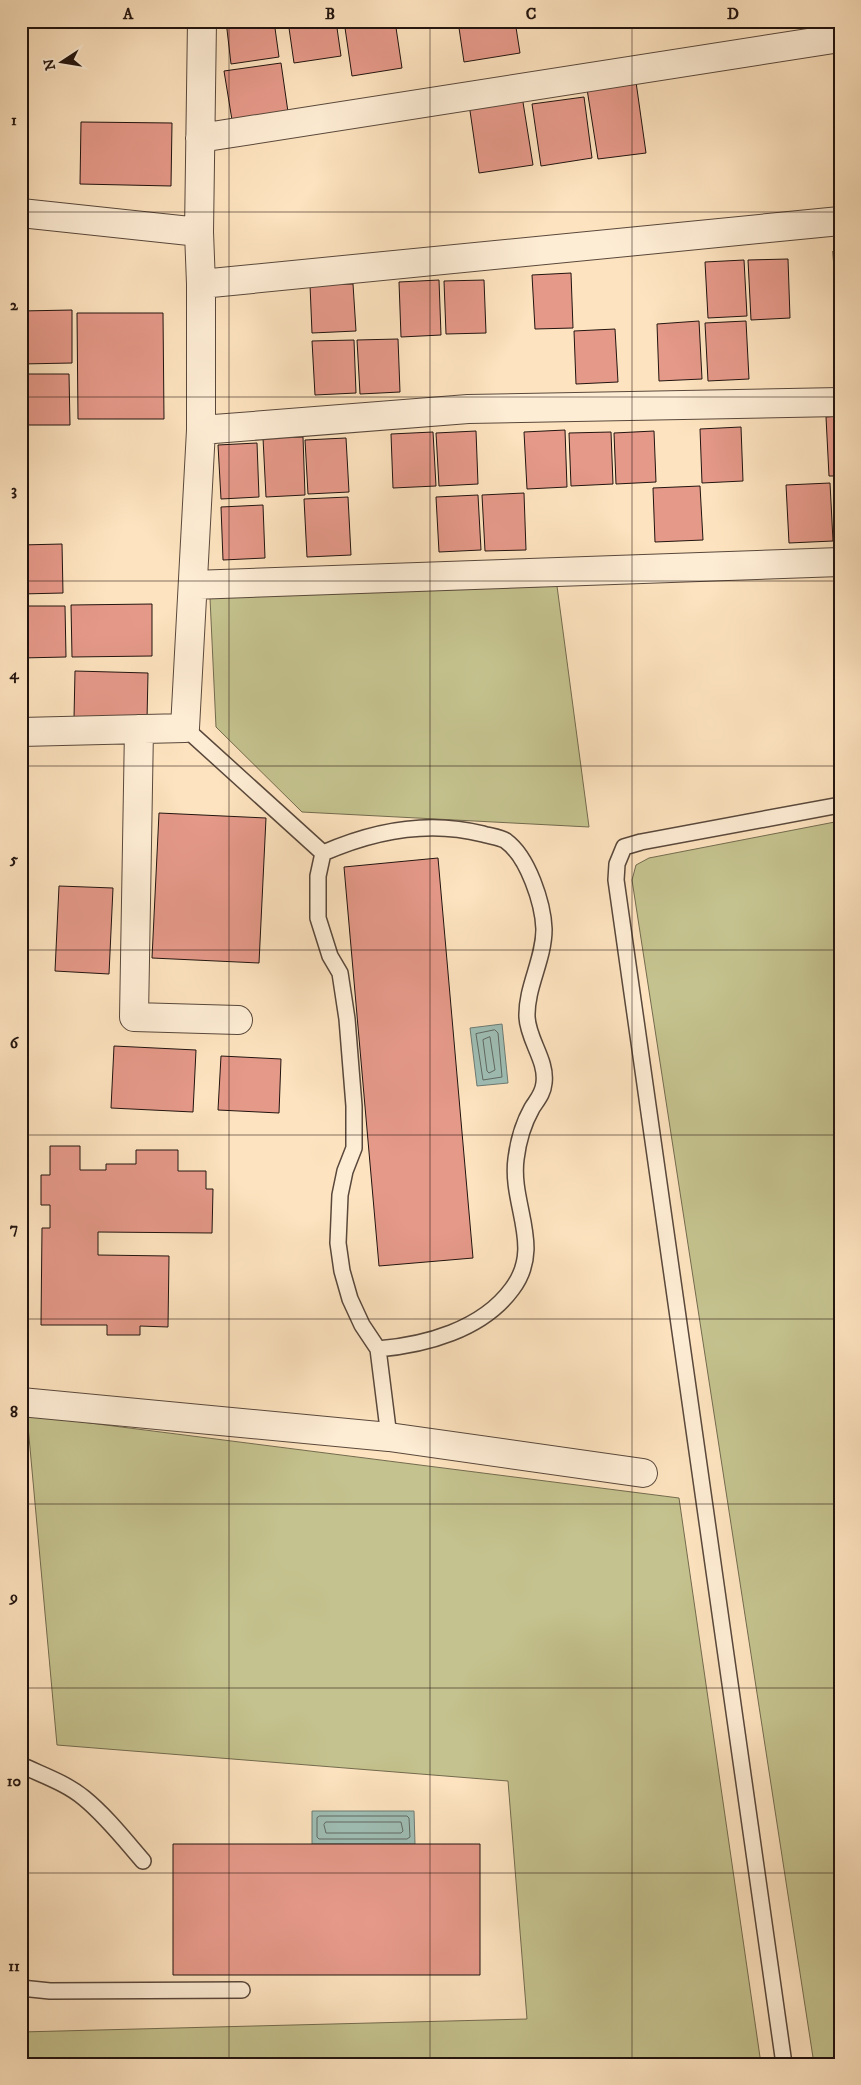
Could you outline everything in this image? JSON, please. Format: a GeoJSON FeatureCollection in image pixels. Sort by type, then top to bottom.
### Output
{"type":"FeatureCollection","features":[{"type":"Feature","properties":{"kind":"street"},"geometry":{"type":"LineString","coordinates":[[21,732],[185,728],[201,430],[199,232],[202,21]]}},
{"type":"Feature","properties":{"kind":"street"},"geometry":{"type":"LineString","coordinates":[[200,138],[840,38]]}},
{"type":"Feature","properties":{"kind":"street"},"geometry":{"type":"LineString","coordinates":[[21,213],[199,232]]}},
{"type":"Feature","properties":{"kind":"street"},"geometry":{"type":"LineString","coordinates":[[201,284],[840,221]]}},
{"type":"Feature","properties":{"kind":"street"},"geometry":{"type":"LineString","coordinates":[[201,430],[468,409],[840,402]]}},
{"type":"Feature","properties":{"kind":"street"},"geometry":{"type":"LineString","coordinates":[[192,585],[840,562]]}},
{"type":"Feature","properties":{"kind":"street"},"geometry":{"type":"LineString","coordinates":[[139,729],[134,1017],[238,1020]]}},
{"type":"Feature","properties":{"kind":"street"},"geometry":{"type":"LineString","coordinates":[[21,1402],[389,1437],[643,1473]]}},
{"type":"Feature","properties":{"kind":"lane"},"geometry":{"type":"LineString","coordinates":[[185,728],[323,853]]}},
{"type":"Feature","properties":{"kind":"lane"},"geometry":{"type":"LineString","coordinates":[[784,2064],[616,880],[617,864],[624,847],[840,805]]}},
{"type":"Feature","properties":{"kind":"lane"},"geometry":{"type":"LineString","coordinates":[[323,853],[370,836],[423,828],[451,829],[506,840],[522,860],[533,881],[541,904],[544,928],[542,952],[531,988],[527,1018],[530,1036],[544,1068],[544,1086],[525,1124],[516,1161],[517,1196],[527,1240],[522,1273],[500,1303],[451,1333],[427,1341],[378,1349]]}},
{"type":"Feature","properties":{"kind":"lane"},"geometry":{"type":"LineString","coordinates":[[323,853],[318,876],[318,918],[326,947],[340,973],[350,1046],[354,1106],[354,1148],[340,1195],[338,1243],[342,1272],[350,1299],[362,1325],[378,1349],[389,1437]]}},
{"type":"Feature","properties":{"kind":"lane"},"geometry":{"type":"LineString","coordinates":[[21,1765],[55,1780],[82,1797],[109,1822],[143,1860]]}},
{"type":"Feature","properties":{"kind":"lane"},"geometry":{"type":"LineString","coordinates":[[21,1988],[50,1992],[242,1990]]}},
{"type":"Feature","properties":{"kind":"shaded area"},"geometry":{"type":"Polygon","coordinates":[[[557,586],[589,827],[302,812],[216,727],[210,598],[557,586]]]}},
{"type":"Feature","properties":{"kind":"shaded area"},"geometry":{"type":"Polygon","coordinates":[[[840,821],[840,2064],[814,2064],[632,880],[636,865],[649,858],[840,821]]]}},
{"type":"Feature","properties":{"kind":"shaded area"},"geometry":{"type":"Polygon","coordinates":[[[27,1415],[679,1498],[761,2064],[21,2064],[21,2032],[527,2019],[508,1781],[57,1745],[27,1415]]]}},
{"type":"Feature","properties":{"kind":"water"},"geometry":{"type":"Polygon","coordinates":[[[502,1024],[508,1083],[477,1086],[470,1028],[502,1024]]]}},
{"type":"Feature","properties":{"kind":"water"},"geometry":{"type":"Polygon","coordinates":[[[312,1811],[414,1811],[415,1844],[312,1844],[312,1811]]]}},
{"type":"Feature","properties":{"kind":"building"},"geometry":{"type":"Polygon","coordinates":[[[226,21],[274,21],[279,57],[231,64],[226,21]]]}},
{"type":"Feature","properties":{"kind":"building"},"geometry":{"type":"Polygon","coordinates":[[[288,21],[336,21],[341,56],[294,63],[288,21]]]}},
{"type":"Feature","properties":{"kind":"building"},"geometry":{"type":"Polygon","coordinates":[[[344,21],[395,21],[402,68],[352,76],[344,21]]]}},
{"type":"Feature","properties":{"kind":"building"},"geometry":{"type":"Polygon","coordinates":[[[458,21],[515,21],[520,53],[464,62],[458,21]]]}},
{"type":"Feature","properties":{"kind":"building"},"geometry":{"type":"Polygon","coordinates":[[[281,63],[288,112],[232,120],[224,71],[281,63]]]}},
{"type":"Feature","properties":{"kind":"building"},"geometry":{"type":"Polygon","coordinates":[[[636,82],[646,153],[598,159],[587,89],[636,82]]]}},
{"type":"Feature","properties":{"kind":"building"},"geometry":{"type":"Polygon","coordinates":[[[522,96],[533,165],[479,173],[469,104],[522,96]]]}},
{"type":"Feature","properties":{"kind":"building"},"geometry":{"type":"Polygon","coordinates":[[[584,97],[592,158],[541,166],[532,104],[584,97]]]}},
{"type":"Feature","properties":{"kind":"building"},"geometry":{"type":"Polygon","coordinates":[[[81,122],[172,123],[171,186],[80,184],[81,122]]]}},
{"type":"Feature","properties":{"kind":"building"},"geometry":{"type":"Polygon","coordinates":[[[833,251],[840,251],[840,315],[836,315],[833,251]]]}},
{"type":"Feature","properties":{"kind":"building"},"geometry":{"type":"Polygon","coordinates":[[[788,259],[790,318],[751,320],[748,260],[788,259]]]}},
{"type":"Feature","properties":{"kind":"building"},"geometry":{"type":"Polygon","coordinates":[[[744,260],[747,316],[708,318],[705,262],[744,260]]]}},
{"type":"Feature","properties":{"kind":"building"},"geometry":{"type":"Polygon","coordinates":[[[571,273],[573,328],[535,329],[532,275],[571,273]]]}},
{"type":"Feature","properties":{"kind":"building"},"geometry":{"type":"Polygon","coordinates":[[[439,280],[441,335],[401,337],[399,282],[439,280]]]}},
{"type":"Feature","properties":{"kind":"building"},"geometry":{"type":"Polygon","coordinates":[[[484,280],[486,333],[446,334],[444,281],[484,280]]]}},
{"type":"Feature","properties":{"kind":"building"},"geometry":{"type":"Polygon","coordinates":[[[353,284],[356,331],[312,333],[310,285],[353,284]]]}},
{"type":"Feature","properties":{"kind":"building"},"geometry":{"type":"Polygon","coordinates":[[[72,310],[72,363],[21,364],[21,311],[72,310]]]}},
{"type":"Feature","properties":{"kind":"building"},"geometry":{"type":"Polygon","coordinates":[[[77,313],[163,313],[164,419],[78,419],[77,313]]]}},
{"type":"Feature","properties":{"kind":"building"},"geometry":{"type":"Polygon","coordinates":[[[699,321],[702,379],[659,381],[657,324],[699,321]]]}},
{"type":"Feature","properties":{"kind":"building"},"geometry":{"type":"Polygon","coordinates":[[[746,321],[749,379],[708,381],[705,323],[746,321]]]}},
{"type":"Feature","properties":{"kind":"building"},"geometry":{"type":"Polygon","coordinates":[[[615,329],[618,382],[576,384],[574,331],[615,329]]]}},
{"type":"Feature","properties":{"kind":"building"},"geometry":{"type":"Polygon","coordinates":[[[398,339],[400,392],[360,394],[357,340],[398,339]]]}},
{"type":"Feature","properties":{"kind":"building"},"geometry":{"type":"Polygon","coordinates":[[[354,340],[356,393],[315,395],[312,341],[354,340]]]}},
{"type":"Feature","properties":{"kind":"building"},"geometry":{"type":"Polygon","coordinates":[[[21,374],[69,374],[70,425],[21,425],[21,374]]]}},
{"type":"Feature","properties":{"kind":"building"},"geometry":{"type":"Polygon","coordinates":[[[840,416],[840,476],[829,476],[826,417],[840,416]]]}},
{"type":"Feature","properties":{"kind":"building"},"geometry":{"type":"Polygon","coordinates":[[[741,427],[743,481],[702,483],[700,429],[741,427]]]}},
{"type":"Feature","properties":{"kind":"building"},"geometry":{"type":"Polygon","coordinates":[[[565,430],[567,487],[527,489],[524,432],[565,430]]]}},
{"type":"Feature","properties":{"kind":"building"},"geometry":{"type":"Polygon","coordinates":[[[476,431],[478,484],[439,486],[436,433],[476,431]]]}},
{"type":"Feature","properties":{"kind":"building"},"geometry":{"type":"Polygon","coordinates":[[[654,431],[656,482],[616,484],[614,433],[654,431]]]}},
{"type":"Feature","properties":{"kind":"building"},"geometry":{"type":"Polygon","coordinates":[[[433,432],[436,486],[393,488],[391,434],[433,432]]]}},
{"type":"Feature","properties":{"kind":"building"},"geometry":{"type":"Polygon","coordinates":[[[611,432],[613,484],[571,486],[569,433],[611,432]]]}},
{"type":"Feature","properties":{"kind":"building"},"geometry":{"type":"Polygon","coordinates":[[[303,437],[305,495],[266,497],[263,438],[303,437]]]}},
{"type":"Feature","properties":{"kind":"building"},"geometry":{"type":"Polygon","coordinates":[[[346,438],[349,492],[308,494],[305,440],[346,438]]]}},
{"type":"Feature","properties":{"kind":"building"},"geometry":{"type":"Polygon","coordinates":[[[257,443],[259,497],[221,499],[218,445],[257,443]]]}},
{"type":"Feature","properties":{"kind":"building"},"geometry":{"type":"Polygon","coordinates":[[[830,483],[833,541],[789,543],[786,485],[830,483]]]}},
{"type":"Feature","properties":{"kind":"building"},"geometry":{"type":"Polygon","coordinates":[[[700,486],[703,540],[655,542],[653,488],[700,486]]]}},
{"type":"Feature","properties":{"kind":"building"},"geometry":{"type":"Polygon","coordinates":[[[524,493],[526,550],[485,551],[482,495],[524,493]]]}},
{"type":"Feature","properties":{"kind":"building"},"geometry":{"type":"Polygon","coordinates":[[[478,495],[481,550],[439,552],[436,497],[478,495]]]}},
{"type":"Feature","properties":{"kind":"building"},"geometry":{"type":"Polygon","coordinates":[[[348,497],[351,555],[307,557],[304,499],[348,497]]]}},
{"type":"Feature","properties":{"kind":"building"},"geometry":{"type":"Polygon","coordinates":[[[263,505],[265,558],[223,560],[221,507],[263,505]]]}},
{"type":"Feature","properties":{"kind":"building"},"geometry":{"type":"Polygon","coordinates":[[[62,544],[63,593],[21,594],[21,545],[62,544]]]}},
{"type":"Feature","properties":{"kind":"building"},"geometry":{"type":"Polygon","coordinates":[[[152,604],[152,656],[72,657],[71,605],[152,604]]]}},
{"type":"Feature","properties":{"kind":"building"},"geometry":{"type":"Polygon","coordinates":[[[21,606],[65,606],[66,657],[21,658],[21,606]]]}},
{"type":"Feature","properties":{"kind":"building"},"geometry":{"type":"Polygon","coordinates":[[[75,671],[148,673],[147,720],[74,718],[75,671]]]}},
{"type":"Feature","properties":{"kind":"building"},"geometry":{"type":"Polygon","coordinates":[[[159,813],[266,818],[259,963],[152,958],[159,813]]]}},
{"type":"Feature","properties":{"kind":"building"},"geometry":{"type":"Polygon","coordinates":[[[438,858],[473,1258],[379,1266],[344,867],[438,858]]]}},
{"type":"Feature","properties":{"kind":"building"},"geometry":{"type":"Polygon","coordinates":[[[59,886],[113,888],[109,974],[55,971],[59,886]]]}},
{"type":"Feature","properties":{"kind":"building"},"geometry":{"type":"Polygon","coordinates":[[[114,1046],[196,1050],[193,1112],[111,1108],[114,1046]]]}},
{"type":"Feature","properties":{"kind":"building"},"geometry":{"type":"Polygon","coordinates":[[[221,1056],[281,1059],[279,1113],[218,1110],[221,1056]]]}},
{"type":"Feature","properties":{"kind":"building"},"geometry":{"type":"Polygon","coordinates":[[[50,1146],[80,1146],[80,1170],[106,1170],[106,1164],[136,1164],[136,1150],[178,1150],[178,1171],[206,1171],[206,1189],[213,1189],[212,1233],[98,1232],[98,1255],[169,1256],[168,1327],[140,1326],[140,1335],[107,1335],[107,1325],[41,1325],[42,1228],[50,1228],[50,1205],[41,1205],[41,1175],[50,1175],[50,1146]]]}},
{"type":"Feature","properties":{"kind":"building"},"geometry":{"type":"Polygon","coordinates":[[[173,1844],[480,1844],[480,1975],[173,1975],[173,1844]]]}}]}
